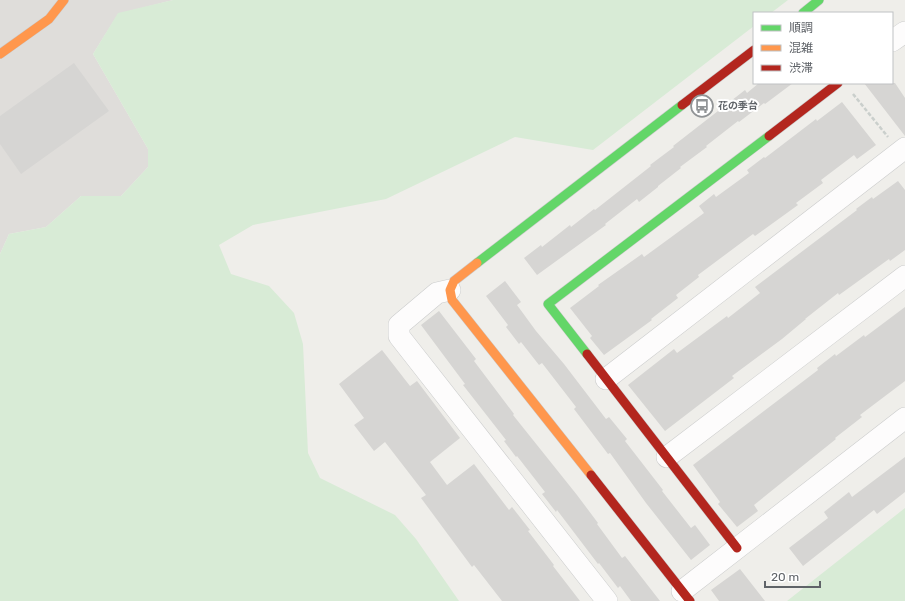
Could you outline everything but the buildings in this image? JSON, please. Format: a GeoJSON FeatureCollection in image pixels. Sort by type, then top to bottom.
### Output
{"type":"FeatureCollection","features":[{"type":"Feature","properties":{"kind":"street"},"geometry":{"type":"LineString","coordinates":[[0,54],[49,19],[64,0]]}},
{"type":"Feature","properties":{"kind":"street"},"geometry":{"type":"LineString","coordinates":[[804,12],[820,0]]}},
{"type":"Feature","properties":{"kind":"street"},"geometry":{"type":"LineString","coordinates":[[893,40],[905,32]]}},
{"type":"Feature","properties":{"kind":"street"},"geometry":{"type":"LineString","coordinates":[[753,51],[454,280],[450,290],[452,300],[686,596],[737,548],[905,418]]}},
{"type":"Feature","properties":{"kind":"street"},"geometry":{"type":"LineString","coordinates":[[737,548],[548,304],[837,84]]}},
{"type":"Feature","properties":{"kind":"street"},"geometry":{"type":"LineString","coordinates":[[606,379],[903,153]]}},
{"type":"Feature","properties":{"kind":"street"},"geometry":{"type":"LineString","coordinates":[[667,457],[905,276]]}},
{"type":"Feature","properties":{"kind":"street"},"geometry":{"type":"LineString","coordinates":[[450,290],[437,293],[399,325],[399,336],[607,601]]}},
{"type":"Feature","properties":{"kind":"path"},"geometry":{"type":"LineString","coordinates":[[849,89],[903,153]]}},
{"type":"Feature","properties":{"kind":"shaded area"},"geometry":{"type":"Polygon","coordinates":[[[0,0],[173,0],[118,14],[93,54],[148,149],[148,167],[121,196],[81,196],[46,227],[9,234],[0,254],[0,0]]]}},
{"type":"Feature","properties":{"kind":"green space"},"geometry":{"type":"Polygon","coordinates":[[[173,0],[788,0],[772,12],[753,12],[753,27],[593,150],[515,137],[386,199],[253,225],[219,245],[231,274],[269,286],[294,313],[303,344],[308,453],[320,478],[395,515],[416,539],[459,601],[0,601],[0,254],[9,234],[46,227],[81,196],[121,196],[148,167],[148,149],[93,54],[118,13],[173,0]]]}},
{"type":"Feature","properties":{"kind":"green space"},"geometry":{"type":"Polygon","coordinates":[[[905,508],[905,601],[787,601],[905,508]]]}},
{"type":"Feature","properties":{"kind":"traffic: fast"},"geometry":{"type":"LineString","coordinates":[[804,12],[819,0]]}},
{"type":"Feature","properties":{"kind":"traffic: fast"},"geometry":{"type":"LineString","coordinates":[[477,263],[682,105]]}},
{"type":"Feature","properties":{"kind":"traffic: fast"},"geometry":{"type":"LineString","coordinates":[[587,354],[548,304],[769,136]]}},
{"type":"Feature","properties":{"kind":"traffic: slow"},"geometry":{"type":"LineString","coordinates":[[0,54],[49,19],[64,0]]}},
{"type":"Feature","properties":{"kind":"traffic: slow"},"geometry":{"type":"LineString","coordinates":[[477,263],[454,281],[450,290],[452,300],[591,475]]}},
{"type":"Feature","properties":{"kind":"traffic: jam"},"geometry":{"type":"LineString","coordinates":[[682,105],[753,51]]}},
{"type":"Feature","properties":{"kind":"traffic: jam"},"geometry":{"type":"LineString","coordinates":[[769,136],[837,84]]}},
{"type":"Feature","properties":{"kind":"traffic: jam"},"geometry":{"type":"LineString","coordinates":[[587,354],[737,548]]}},
{"type":"Feature","properties":{"kind":"traffic: jam"},"geometry":{"type":"LineString","coordinates":[[591,475],[690,601]]}},
{"type":"Feature","properties":{"kind":"place","name":"花の季台"},"geometry":{"type":"Point","coordinates":[702,106]}}]}
